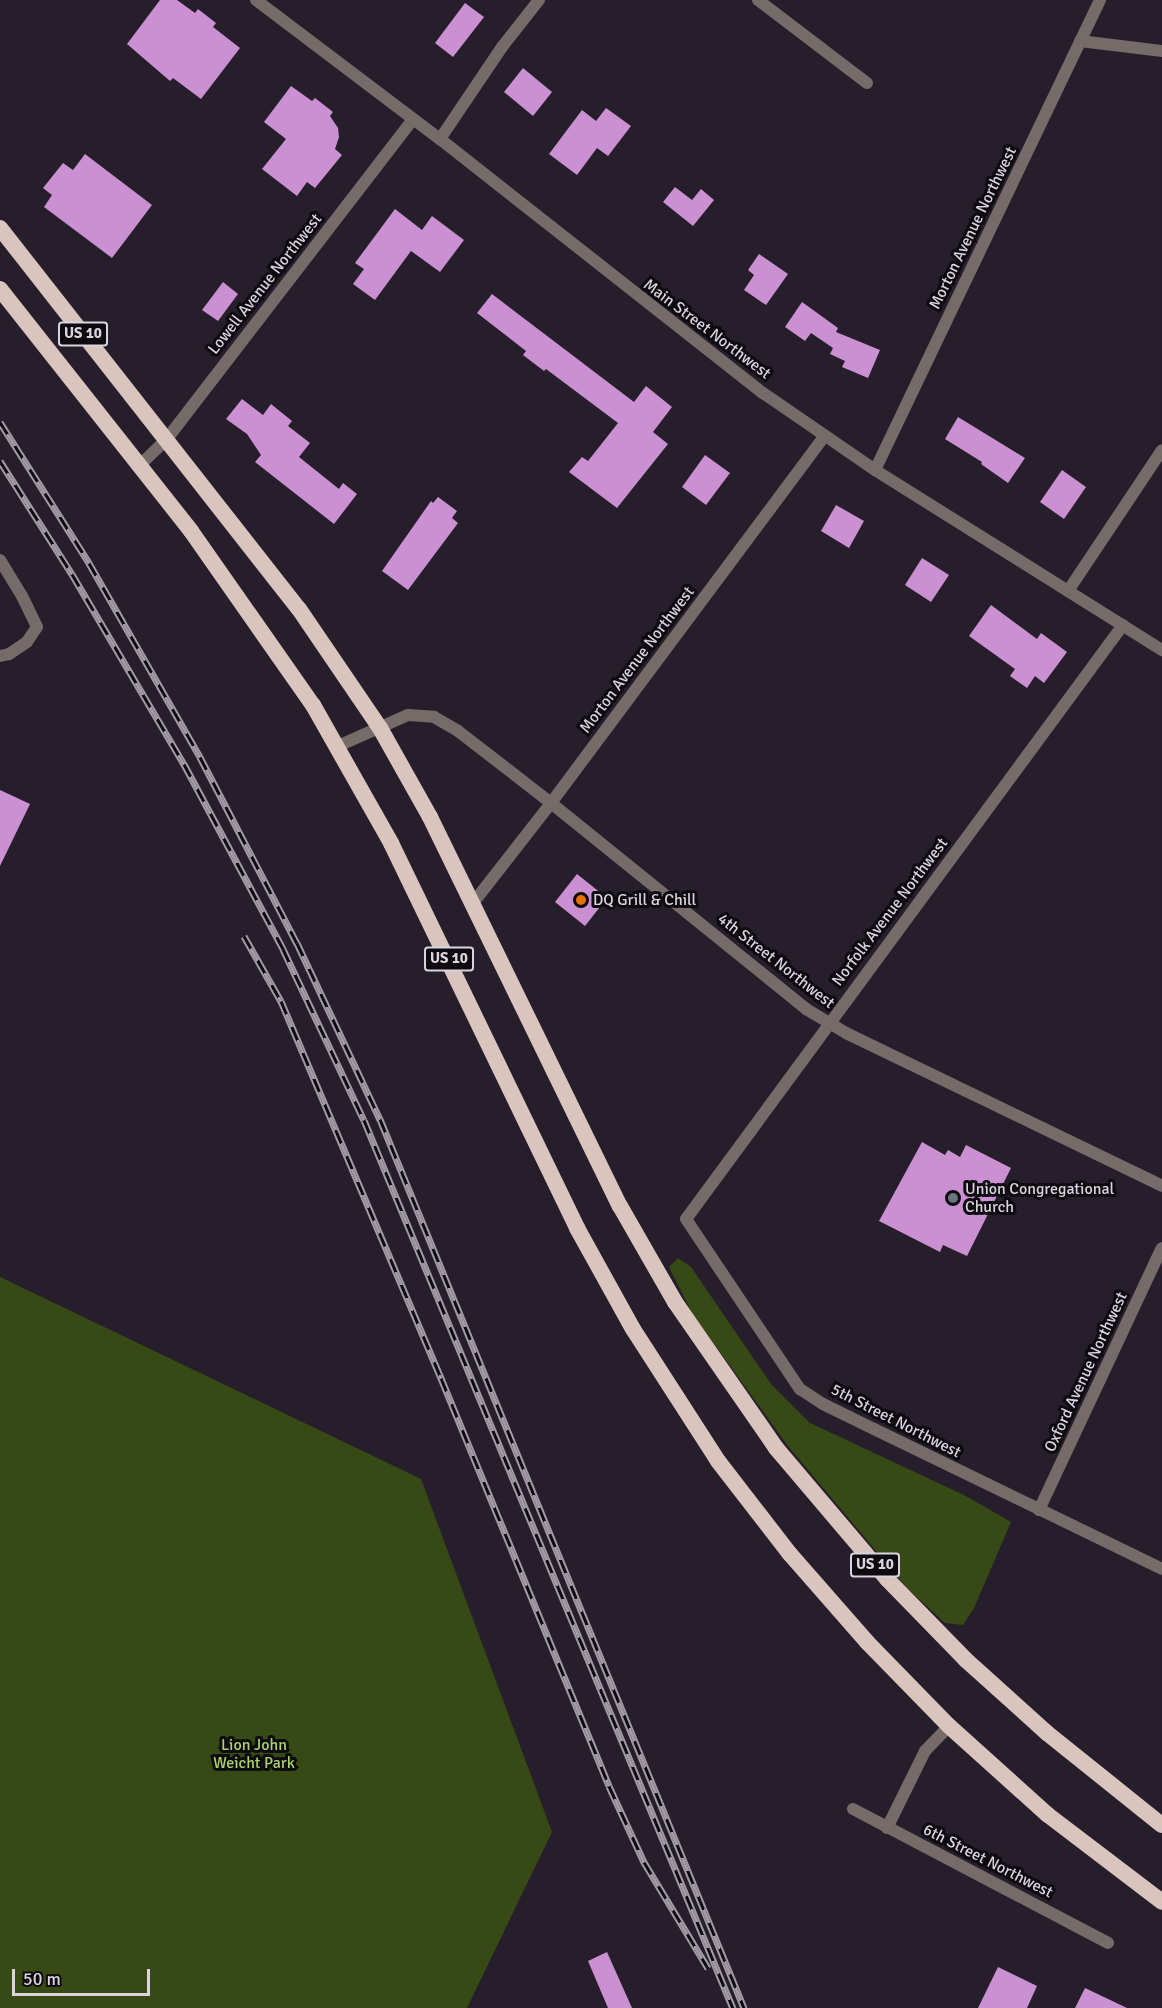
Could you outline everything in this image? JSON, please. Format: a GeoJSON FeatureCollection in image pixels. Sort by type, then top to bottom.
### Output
{"type":"FeatureCollection","features":[{"type":"Feature","properties":{"kind":"highway","name":"US 10"},"geometry":{"type":"LineString","coordinates":[[0,228],[299,609],[380,728],[430,817],[620,1206],[675,1302],[776,1448],[887,1579],[966,1660],[1055,1740],[1162,1825]]}},
{"type":"Feature","properties":{"kind":"highway","name":"US 10"},"geometry":{"type":"LineString","coordinates":[[0,289],[139,466],[270,640],[338,746],[454,969],[553,1181],[639,1340],[718,1461],[790,1554],[867,1642],[949,1726],[1056,1821],[1162,1902]]}},
{"type":"Feature","properties":{"kind":"street","name":"Main Street Northwest"},"geometry":{"type":"LineString","coordinates":[[256,0],[440,139],[658,313],[825,436],[875,470],[1162,650]]}},
{"type":"Feature","properties":{"kind":"street"},"geometry":{"type":"LineString","coordinates":[[440,139],[502,47],[539,0]]}},
{"type":"Feature","properties":{"kind":"street"},"geometry":{"type":"LineString","coordinates":[[758,0],[867,83]]}},
{"type":"Feature","properties":{"kind":"street","name":"Morton Avenue Northwest"},"geometry":{"type":"LineString","coordinates":[[875,470],[1100,0]]}},
{"type":"Feature","properties":{"kind":"street"},"geometry":{"type":"LineString","coordinates":[[1080,41],[1162,51]]}},
{"type":"Feature","properties":{"kind":"street","name":"Lowell Avenue Northwest"},"geometry":{"type":"LineString","coordinates":[[139,466],[166,440],[413,119]]}},
{"type":"Feature","properties":{"kind":"street","name":"Morton Avenue Northwest"},"geometry":{"type":"LineString","coordinates":[[473,903],[551,803],[825,436]]}},
{"type":"Feature","properties":{"kind":"street"},"geometry":{"type":"LineString","coordinates":[[1068,591],[1162,450]]}},
{"type":"Feature","properties":{"kind":"street"},"geometry":{"type":"LineString","coordinates":[[0,560],[22,596],[36,627],[27,642],[9,654],[0,656]]}},
{"type":"Feature","properties":{"kind":"street","name":"Norfolk Avenue Northwest"},"geometry":{"type":"LineString","coordinates":[[686,1220],[828,1022],[1123,625]]}},
{"type":"Feature","properties":{"kind":"street","name":"4th Street Northwest"},"geometry":{"type":"LineString","coordinates":[[338,746],[408,715],[434,717],[458,731],[551,803],[806,1009],[828,1022],[1162,1186]]}},
{"type":"Feature","properties":{"kind":"street","name":"5th Street Northwest"},"geometry":{"type":"LineString","coordinates":[[686,1220],[800,1389],[834,1409],[1162,1569]]}},
{"type":"Feature","properties":{"kind":"street","name":"Oxford Avenue Northwest"},"geometry":{"type":"LineString","coordinates":[[1039,1510],[1162,1248]]}},
{"type":"Feature","properties":{"kind":"street"},"geometry":{"type":"LineString","coordinates":[[887,1828],[925,1751],[949,1726]]}},
{"type":"Feature","properties":{"kind":"street","name":"6th Street Northwest"},"geometry":{"type":"LineString","coordinates":[[853,1809],[1108,1943]]}},
{"type":"Feature","properties":{"kind":"green space"},"geometry":{"type":"Polygon","coordinates":[[[678,1258],[691,1267],[771,1384],[810,1423],[964,1495],[1011,1522],[974,1608],[963,1625],[945,1623],[907,1588],[788,1446],[692,1313],[669,1267],[678,1258]]]}},
{"type":"Feature","properties":{"kind":"green space","name":"Lion John Weicht Park"},"geometry":{"type":"Polygon","coordinates":[[[0,1277],[421,1479],[552,1832],[467,2008],[0,2008],[0,1277]]]}},
{"type":"Feature","properties":{"kind":"building"},"geometry":{"type":"Polygon","coordinates":[[[160,0],[177,0],[195,13],[198,9],[216,23],[213,27],[240,48],[201,99],[173,78],[170,81],[127,44],[160,0]]]}},
{"type":"Feature","properties":{"kind":"building"},"geometry":{"type":"Polygon","coordinates":[[[465,3],[484,17],[453,57],[435,43],[465,3]]]}},
{"type":"Feature","properties":{"kind":"building"},"geometry":{"type":"Polygon","coordinates":[[[523,68],[552,92],[533,116],[504,92],[523,68]]]}},
{"type":"Feature","properties":{"kind":"building"},"geometry":{"type":"Polygon","coordinates":[[[291,86],[312,101],[315,98],[333,112],[330,116],[338,128],[339,137],[335,149],[342,155],[315,188],[307,182],[297,196],[262,169],[286,139],[264,122],[291,86]]]}},
{"type":"Feature","properties":{"kind":"building"},"geometry":{"type":"Polygon","coordinates":[[[606,108],[631,126],[608,156],[597,148],[577,175],[549,154],[582,110],[596,121],[606,108]]]}},
{"type":"Feature","properties":{"kind":"building"},"geometry":{"type":"Polygon","coordinates":[[[85,154],[152,205],[112,258],[44,207],[52,195],[43,188],[63,163],[73,170],[85,154]]]}},
{"type":"Feature","properties":{"kind":"building"},"geometry":{"type":"Polygon","coordinates":[[[675,187],[692,200],[701,189],[714,200],[693,226],[663,202],[675,187]]]}},
{"type":"Feature","properties":{"kind":"building"},"geometry":{"type":"Polygon","coordinates":[[[395,209],[422,230],[432,216],[464,240],[440,272],[411,251],[375,300],[353,284],[364,269],[355,263],[395,209]]]}},
{"type":"Feature","properties":{"kind":"building"},"geometry":{"type":"Polygon","coordinates":[[[759,254],[788,274],[766,305],[744,290],[754,275],[748,270],[759,254]]]}},
{"type":"Feature","properties":{"kind":"building"},"geometry":{"type":"Polygon","coordinates":[[[223,282],[238,294],[218,321],[202,310],[223,282]]]}},
{"type":"Feature","properties":{"kind":"building"},"geometry":{"type":"Polygon","coordinates":[[[492,294],[634,402],[646,386],[672,407],[653,432],[668,444],[617,508],[569,472],[582,457],[588,461],[618,423],[546,369],[544,371],[523,355],[526,351],[477,313],[492,294]]]}},
{"type":"Feature","properties":{"kind":"building"},"geometry":{"type":"Polygon","coordinates":[[[802,302],[838,328],[836,332],[880,350],[868,378],[842,367],[845,361],[830,354],[833,348],[811,333],[805,341],[785,327],[802,302]]]}},
{"type":"Feature","properties":{"kind":"building"},"geometry":{"type":"Polygon","coordinates":[[[242,399],[263,415],[271,404],[292,421],[288,426],[310,443],[299,457],[339,489],[343,483],[357,494],[334,524],[255,462],[261,455],[247,434],[226,419],[242,399]]]}},
{"type":"Feature","properties":{"kind":"building"},"geometry":{"type":"Polygon","coordinates":[[[958,417],[1025,458],[1008,483],[981,464],[982,462],[945,439],[958,417]]]}},
{"type":"Feature","properties":{"kind":"building"},"geometry":{"type":"Polygon","coordinates":[[[705,455],[730,473],[706,505],[682,487],[705,455]]]}},
{"type":"Feature","properties":{"kind":"building"},"geometry":{"type":"Polygon","coordinates":[[[1062,470],[1086,487],[1064,519],[1040,502],[1062,470]]]}},
{"type":"Feature","properties":{"kind":"building"},"geometry":{"type":"Polygon","coordinates":[[[438,497],[457,511],[452,518],[458,523],[408,590],[382,571],[431,501],[433,503],[438,497]]]}},
{"type":"Feature","properties":{"kind":"building"},"geometry":{"type":"Polygon","coordinates":[[[836,505],[864,521],[849,548],[821,531],[836,505]]]}},
{"type":"Feature","properties":{"kind":"building"},"geometry":{"type":"Polygon","coordinates":[[[922,558],[949,575],[931,602],[905,585],[922,558]]]}},
{"type":"Feature","properties":{"kind":"building"},"geometry":{"type":"Polygon","coordinates":[[[991,605],[1037,639],[1041,633],[1067,652],[1044,683],[1035,676],[1027,688],[1010,676],[1015,669],[969,636],[991,605]]]}},
{"type":"Feature","properties":{"kind":"building"},"geometry":{"type":"Polygon","coordinates":[[[0,790],[30,804],[0,866],[0,790]]]}},
{"type":"Feature","properties":{"kind":"building","name":"DQ Grill & Chill"},"geometry":{"type":"Polygon","coordinates":[[[577,874],[607,898],[585,926],[555,902],[577,874]]]}},
{"type":"Feature","properties":{"kind":"building","name":"Union Congregational Church"},"geometry":{"type":"Polygon","coordinates":[[[922,1142],[945,1155],[948,1150],[960,1157],[966,1145],[1011,1168],[967,1256],[943,1245],[940,1252],[879,1221],[922,1142]]]}},
{"type":"Feature","properties":{"kind":"building"},"geometry":{"type":"Polygon","coordinates":[[[607,1952],[632,2008],[608,2008],[588,1961],[607,1952]]]}},
{"type":"Feature","properties":{"kind":"building"},"geometry":{"type":"Polygon","coordinates":[[[998,1967],[1037,1986],[1027,2008],[978,2008],[998,1967]]]}},
{"type":"Feature","properties":{"kind":"building"},"geometry":{"type":"Polygon","coordinates":[[[1085,1988],[1127,2008],[1075,2008],[1085,1988]]]}},
{"type":"Feature","properties":{"kind":"railway"},"geometry":{"type":"LineString","coordinates":[[0,422],[89,563],[200,757],[297,943],[380,1119],[744,2008]]}},
{"type":"Feature","properties":{"kind":"railway"},"geometry":{"type":"LineString","coordinates":[[0,461],[72,574],[184,764],[283,949],[364,1120],[733,2008]]}},
{"type":"Feature","properties":{"kind":"railway"},"geometry":{"type":"LineString","coordinates":[[244,936],[281,1001],[441,1378],[609,1786],[644,1862],[708,1968]]}},
{"type":"Feature","properties":{"kind":"place","name":"DQ Grill & Chill"},"geometry":{"type":"Point","coordinates":[581,900]}},
{"type":"Feature","properties":{"kind":"place","name":"Union Congregational Church"},"geometry":{"type":"Point","coordinates":[953,1198]}}]}
